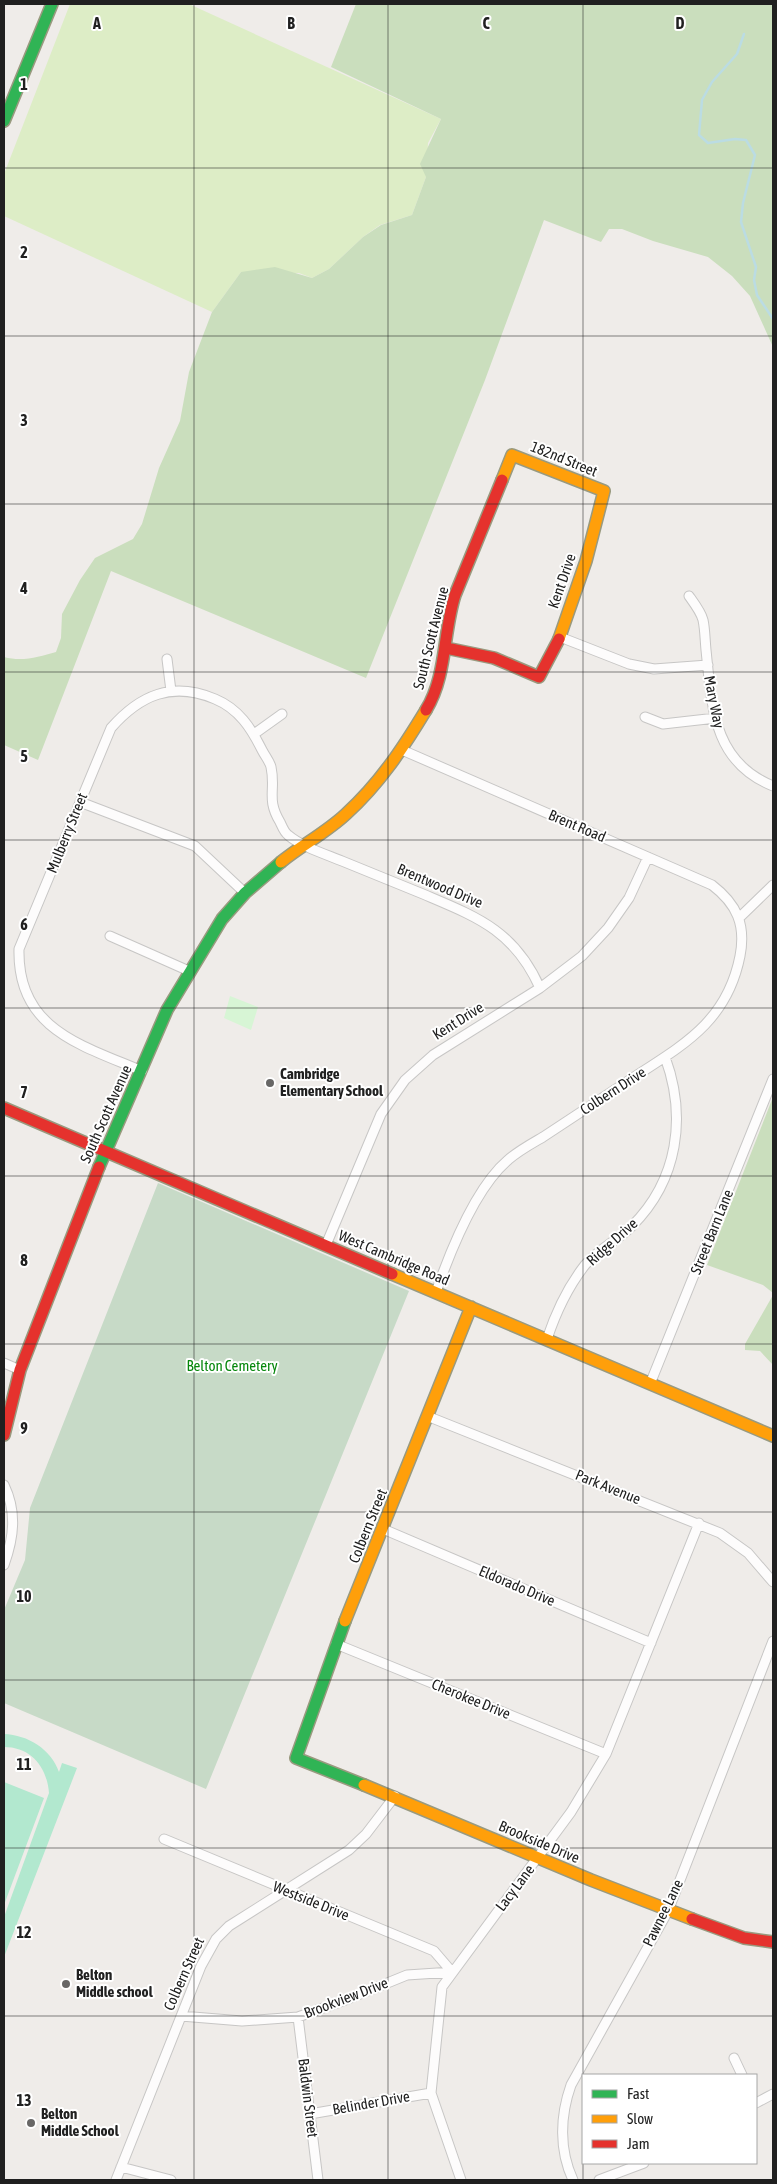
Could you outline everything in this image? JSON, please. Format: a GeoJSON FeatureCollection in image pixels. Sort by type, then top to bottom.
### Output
{"type":"FeatureCollection","features":[{"type":"Feature","properties":{"kind":"street"},"geometry":{"type":"LineString","coordinates":[[4,121],[52,4]]}},
{"type":"Feature","properties":{"kind":"street","name":"182nd Street"},"geometry":{"type":"LineString","coordinates":[[512,455],[604,491]]}},
{"type":"Feature","properties":{"kind":"street","name":"South Scott Avenue"},"geometry":{"type":"LineString","coordinates":[[4,1435],[20,1370],[105,1151],[142,1071],[167,1010],[222,919],[245,893],[303,844],[349,811],[381,779],[402,750],[428,707],[438,680],[446,648],[449,614],[455,595],[512,455]]}},
{"type":"Feature","properties":{"kind":"street","name":"Kent Drive"},"geometry":{"type":"LineString","coordinates":[[446,648],[494,658],[539,677],[560,637],[586,561],[604,491]]}},
{"type":"Feature","properties":{"kind":"street","name":"Mary Way"},"geometry":{"type":"LineString","coordinates":[[689,596],[702,618],[716,718],[722,740],[732,758],[744,770],[773,786]]}},
{"type":"Feature","properties":{"kind":"street"},"geometry":{"type":"LineString","coordinates":[[560,637],[629,664],[654,669],[708,665]]}},
{"type":"Feature","properties":{"kind":"street"},"geometry":{"type":"LineString","coordinates":[[167,659],[171,691]]}},
{"type":"Feature","properties":{"kind":"street","name":"Brentwood Drive"},"geometry":{"type":"LineString","coordinates":[[111,728],[125,712],[148,697],[171,691],[188,691],[216,700],[237,713],[254,734],[271,767],[271,802],[274,812],[287,834],[303,844],[475,916],[504,936],[516,949],[540,988]]}},
{"type":"Feature","properties":{"kind":"street"},"geometry":{"type":"LineString","coordinates":[[254,734],[282,714]]}},
{"type":"Feature","properties":{"kind":"street"},"geometry":{"type":"LineString","coordinates":[[645,717],[662,724],[716,718]]}},
{"type":"Feature","properties":{"kind":"street","name":"Mulberry Street"},"geometry":{"type":"LineString","coordinates":[[111,728],[19,949],[20,976],[30,1000],[44,1020],[69,1040],[142,1071]]}},
{"type":"Feature","properties":{"kind":"street","name":"Brent Road"},"geometry":{"type":"LineString","coordinates":[[402,750],[712,885],[726,895],[740,917]]}},
{"type":"Feature","properties":{"kind":"street"},"geometry":{"type":"LineString","coordinates":[[80,802],[195,846],[245,893]]}},
{"type":"Feature","properties":{"kind":"street","name":"Kent Drive"},"geometry":{"type":"LineString","coordinates":[[326,1245],[381,1114],[405,1080],[433,1055],[540,988],[582,956],[608,928],[629,898],[648,857]]}},
{"type":"Feature","properties":{"kind":"street"},"geometry":{"type":"LineString","coordinates":[[740,917],[754,906],[773,885]]}},
{"type":"Feature","properties":{"kind":"street","name":"Colbern Drive"},"geometry":{"type":"LineString","coordinates":[[436,1292],[461,1230],[475,1204],[507,1160],[665,1057],[701,1031],[725,999],[732,984],[741,950],[743,933],[740,917]]}},
{"type":"Feature","properties":{"kind":"street"},"geometry":{"type":"LineString","coordinates":[[110,936],[190,972]]}},
{"type":"Feature","properties":{"kind":"street","name":"Ridge Drive"},"geometry":{"type":"LineString","coordinates":[[547,1339],[555,1314],[573,1281],[599,1250],[619,1238],[644,1214],[663,1182],[675,1145],[678,1126],[675,1090],[665,1057]]}},
{"type":"Feature","properties":{"kind":"street","name":"Street Barn Lane"},"geometry":{"type":"LineString","coordinates":[[650,1384],[773,1079]]}},
{"type":"Feature","properties":{"kind":"street","name":"West Cambridge Road"},"geometry":{"type":"LineString","coordinates":[[4,1108],[773,1436]]}},
{"type":"Feature","properties":{"kind":"street","name":"Colbern Street"},"geometry":{"type":"LineString","coordinates":[[296,1758],[336,1644],[471,1307]]}},
{"type":"Feature","properties":{"kind":"street"},"geometry":{"type":"LineString","coordinates":[[4,1363],[20,1370]]}},
{"type":"Feature","properties":{"kind":"street","name":"Park Avenue"},"geometry":{"type":"LineString","coordinates":[[427,1416],[699,1523],[733,1541],[748,1553],[773,1582]]}},
{"type":"Feature","properties":{"kind":"street"},"geometry":{"type":"LineString","coordinates":[[4,1485],[10,1499],[14,1525],[4,1565]]}},
{"type":"Feature","properties":{"kind":"street","name":"Lacy Lane"},"geometry":{"type":"LineString","coordinates":[[460,2180],[432,2093],[442,1987],[571,1812],[606,1754],[699,1523]]}},
{"type":"Feature","properties":{"kind":"street","name":"Eldorado Drive"},"geometry":{"type":"LineString","coordinates":[[383,1529],[651,1643]]}},
{"type":"Feature","properties":{"kind":"street","name":"Pawnee Lane"},"geometry":{"type":"LineString","coordinates":[[573,2180],[566,2158],[562,2128],[564,2110],[571,2085],[668,1911],[773,1641]]}},
{"type":"Feature","properties":{"kind":"street","name":"Cherokee Drive"},"geometry":{"type":"LineString","coordinates":[[336,1644],[606,1754]]}},
{"type":"Feature","properties":{"kind":"street","name":"Brookside Drive"},"geometry":{"type":"LineString","coordinates":[[296,1758],[395,1796],[537,1858],[730,1935],[761,1942],[773,1942]]}},
{"type":"Feature","properties":{"kind":"street","name":"Colbern Street"},"geometry":{"type":"LineString","coordinates":[[116,2180],[180,2016],[201,1966],[216,1939],[229,1926],[349,1850],[366,1834],[395,1796]]}},
{"type":"Feature","properties":{"kind":"street","name":"Westside Drive"},"geometry":{"type":"LineString","coordinates":[[164,1839],[285,1891],[434,1951],[452,1972]]}},
{"type":"Feature","properties":{"kind":"street","name":"Brookview Drive"},"geometry":{"type":"LineString","coordinates":[[180,2016],[242,2022],[298,2017],[407,1975],[452,1972]]}},
{"type":"Feature","properties":{"kind":"street","name":"Baldwin Street"},"geometry":{"type":"LineString","coordinates":[[298,2017],[318,2180]]}},
{"type":"Feature","properties":{"kind":"street"},"geometry":{"type":"LineString","coordinates":[[734,2058],[742,2074]]}},
{"type":"Feature","properties":{"kind":"street","name":"Belinder Drive"},"geometry":{"type":"LineString","coordinates":[[310,2114],[432,2093]]}},
{"type":"Feature","properties":{"kind":"street"},"geometry":{"type":"LineString","coordinates":[[757,2102],[773,2094]]}},
{"type":"Feature","properties":{"kind":"street"},"geometry":{"type":"LineString","coordinates":[[599,2180],[641,2164]]}},
{"type":"Feature","properties":{"kind":"street"},"geometry":{"type":"LineString","coordinates":[[121,2167],[171,2180]]}},
{"type":"Feature","properties":{"kind":"green space"},"geometry":{"type":"Polygon","coordinates":[[[70,4],[189,4],[441,119],[428,143],[426,177],[412,215],[380,225],[363,237],[329,269],[312,278],[299,273],[241,272],[212,312],[4,216],[4,174],[70,4]]]}},
{"type":"Feature","properties":{"kind":"green space"},"geometry":{"type":"Polygon","coordinates":[[[356,4],[773,4],[773,347],[750,296],[732,276],[708,257],[653,241],[622,229],[609,229],[601,242],[544,220],[485,380],[366,678],[111,571],[38,760],[4,745],[4,657],[24,659],[56,652],[61,638],[62,614],[80,580],[95,558],[133,539],[142,524],[159,468],[180,421],[189,372],[212,312],[241,272],[275,267],[312,278],[329,269],[363,237],[381,225],[412,215],[426,177],[420,164],[441,119],[331,67],[356,4]]]}},
{"type":"Feature","properties":{"kind":"green space"},"geometry":{"type":"Polygon","coordinates":[[[230,996],[258,1007],[251,1030],[224,1018],[230,996]]]}},
{"type":"Feature","properties":{"kind":"green space"},"geometry":{"type":"Polygon","coordinates":[[[773,1097],[773,1293],[763,1285],[707,1265],[773,1097]]]}},
{"type":"Feature","properties":{"kind":"green space","name":"Belton Cemetery"},"geometry":{"type":"Polygon","coordinates":[[[158,1183],[409,1291],[206,1789],[4,1703],[4,1610],[25,1560],[30,1508],[158,1183]]]}},
{"type":"Feature","properties":{"kind":"green space"},"geometry":{"type":"Polygon","coordinates":[[[773,1295],[773,1365],[760,1351],[745,1350],[745,1344],[773,1295]]]}},
{"type":"Feature","properties":{"kind":"green space"},"geometry":{"type":"Polygon","coordinates":[[[4,1734],[22,1737],[38,1745],[50,1756],[59,1772],[62,1763],[77,1768],[4,1957],[4,1917],[49,1793],[45,1775],[36,1760],[22,1751],[4,1747],[4,1734]]]}},
{"type":"Feature","properties":{"kind":"green space"},"geometry":{"type":"Polygon","coordinates":[[[4,1782],[44,1798],[4,1905],[4,1782]]]}},
{"type":"Feature","properties":{"kind":"waterway"},"geometry":{"type":"LineString","coordinates":[[744,34],[737,54],[712,82],[702,100],[699,135],[708,143],[735,139],[746,140],[755,155],[743,203],[741,222],[756,267],[754,280],[757,295],[773,319]]}},
{"type":"Feature","properties":{"kind":"traffic: fast"},"geometry":{"type":"LineString","coordinates":[[4,121],[52,4]]}},
{"type":"Feature","properties":{"kind":"traffic: fast"},"geometry":{"type":"LineString","coordinates":[[99,1167],[167,1010],[222,919],[245,893],[281,862]]}},
{"type":"Feature","properties":{"kind":"traffic: fast"},"geometry":{"type":"LineString","coordinates":[[345,1621],[296,1758],[364,1785]]}},
{"type":"Feature","properties":{"kind":"traffic: slow"},"geometry":{"type":"LineString","coordinates":[[502,480],[512,455],[604,491],[586,561],[559,639]]}},
{"type":"Feature","properties":{"kind":"traffic: slow"},"geometry":{"type":"LineString","coordinates":[[281,862],[331,827],[370,790],[409,738],[426,710]]}},
{"type":"Feature","properties":{"kind":"traffic: slow"},"geometry":{"type":"LineString","coordinates":[[392,1274],[773,1436]]}},
{"type":"Feature","properties":{"kind":"traffic: slow"},"geometry":{"type":"LineString","coordinates":[[345,1621],[471,1307]]}},
{"type":"Feature","properties":{"kind":"traffic: slow"},"geometry":{"type":"LineString","coordinates":[[364,1785],[591,1880],[692,1919]]}},
{"type":"Feature","properties":{"kind":"traffic: jam"},"geometry":{"type":"LineString","coordinates":[[426,710],[438,683],[455,595],[502,480]]}},
{"type":"Feature","properties":{"kind":"traffic: jam"},"geometry":{"type":"LineString","coordinates":[[446,648],[494,658],[539,677],[559,639]]}},
{"type":"Feature","properties":{"kind":"traffic: jam"},"geometry":{"type":"LineString","coordinates":[[4,1108],[392,1274]]}},
{"type":"Feature","properties":{"kind":"traffic: jam"},"geometry":{"type":"LineString","coordinates":[[4,1435],[20,1370],[99,1167]]}},
{"type":"Feature","properties":{"kind":"traffic: jam"},"geometry":{"type":"LineString","coordinates":[[692,1919],[744,1938],[773,1942]]}},
{"type":"Feature","properties":{"kind":"place","name":"Cambridge Elementary School"},"geometry":{"type":"Point","coordinates":[270,1083]}},
{"type":"Feature","properties":{"kind":"place","name":"Belton Middle school"},"geometry":{"type":"Point","coordinates":[66,1984]}},
{"type":"Feature","properties":{"kind":"place","name":"Belton Middle School"},"geometry":{"type":"Point","coordinates":[31,2123]}}]}
